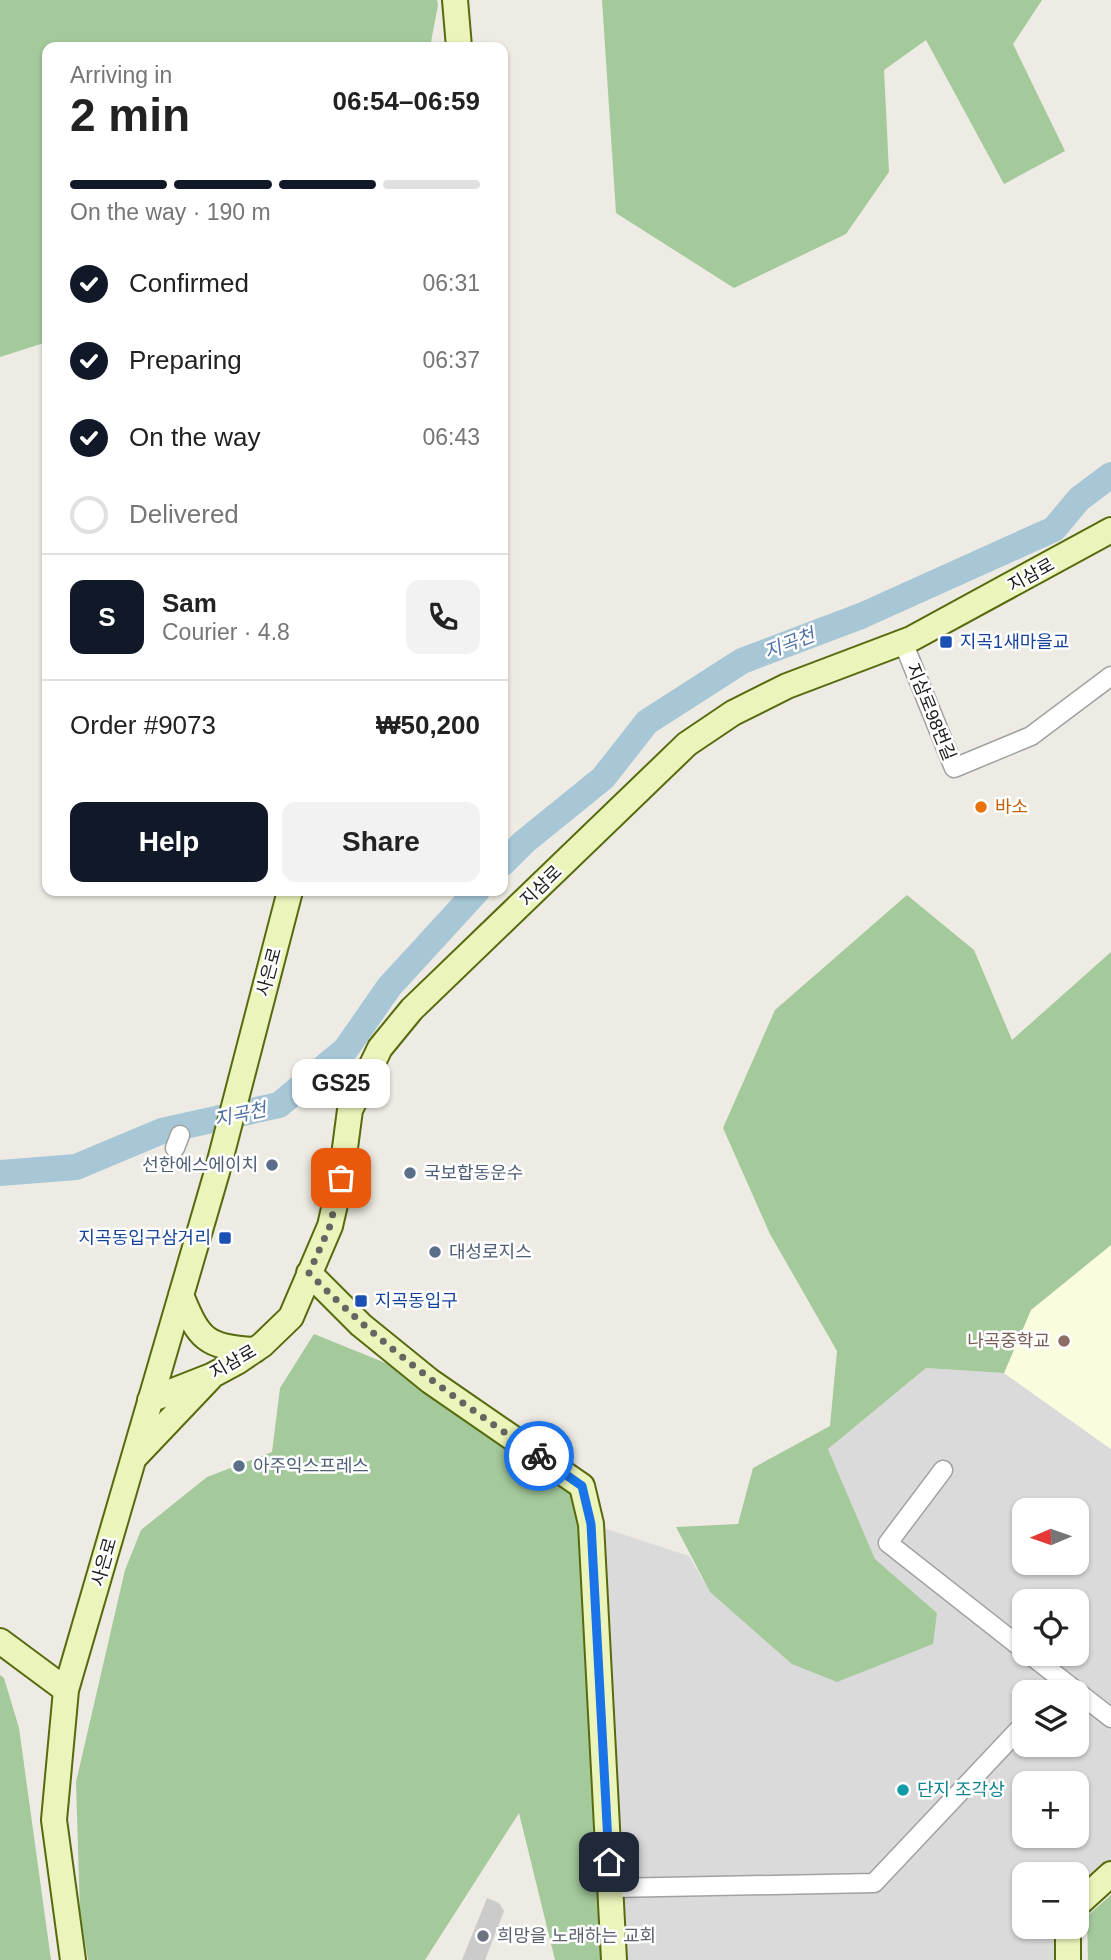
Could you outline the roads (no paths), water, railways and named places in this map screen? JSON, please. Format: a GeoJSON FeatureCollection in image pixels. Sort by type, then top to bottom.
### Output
{"type":"FeatureCollection","features":[{"type":"Feature","properties":{"kind":"street"},"geometry":{"type":"LineString","coordinates":[[455,0],[459,42]]}},
{"type":"Feature","properties":{"kind":"street","name":"지삼로"},"geometry":{"type":"LineString","coordinates":[[150,1400],[211,1376],[255,1350],[290,1317],[330,1226],[341,1178],[351,1110],[380,1048],[412,1010],[687,744],[733,713],[787,687],[903,642],[1111,530]]}},
{"type":"Feature","properties":{"kind":"street","name":"지삼로98번길"},"geometry":{"type":"LineString","coordinates":[[903,642],[954,768],[1031,736],[1111,676]]}},
{"type":"Feature","properties":{"kind":"street","name":"사은로"},"geometry":{"type":"LineString","coordinates":[[72,1960],[54,1821],[66,1690],[217,1172],[289,896]]}},
{"type":"Feature","properties":{"kind":"street"},"geometry":{"type":"LineString","coordinates":[[309,1273],[361,1325],[430,1381],[582,1486],[591,1524],[614,1960]]}},
{"type":"Feature","properties":{"kind":"street"},"geometry":{"type":"LineString","coordinates":[[181,1295],[202,1337],[226,1348],[255,1350]]}},
{"type":"Feature","properties":{"kind":"street"},"geometry":{"type":"LineString","coordinates":[[134,1459],[211,1376]]}},
{"type":"Feature","properties":{"kind":"street"},"geometry":{"type":"LineString","coordinates":[[943,1471],[888,1543],[1012,1641]]}},
{"type":"Feature","properties":{"kind":"street"},"geometry":{"type":"LineString","coordinates":[[0,1641],[66,1690]]}},
{"type":"Feature","properties":{"kind":"street"},"geometry":{"type":"LineString","coordinates":[[1039,1666],[1052,1680]]}},
{"type":"Feature","properties":{"kind":"street"},"geometry":{"type":"LineString","coordinates":[[1089,1705],[1111,1718]]}},
{"type":"Feature","properties":{"kind":"street"},"geometry":{"type":"LineString","coordinates":[[611,1888],[874,1883],[1012,1737]]}},
{"type":"Feature","properties":{"kind":"street"},"geometry":{"type":"LineString","coordinates":[[1089,1894],[1111,1874]]}},
{"type":"Feature","properties":{"kind":"street"},"geometry":{"type":"LineString","coordinates":[[1068,1960],[1069,1939]]}},
{"type":"Feature","properties":{"kind":"waterway","name":"지곡천"},"geometry":{"type":"LineString","coordinates":[[508,858],[603,778],[647,722],[742,661],[861,616],[1054,529],[1079,499],[1111,475]]}},
{"type":"Feature","properties":{"kind":"waterway","name":"지곡천"},"geometry":{"type":"LineString","coordinates":[[0,1173],[76,1167],[162,1131],[279,1105],[346,1049],[389,987],[472,896]]}},
{"type":"Feature","properties":{"kind":"place","name":"지곡1새마을교"},"geometry":{"type":"Point","coordinates":[946,642]}},
{"type":"Feature","properties":{"kind":"place","name":"바소"},"geometry":{"type":"Point","coordinates":[981,807]}},
{"type":"Feature","properties":{"kind":"place","name":"선한에스에이치"},"geometry":{"type":"Point","coordinates":[272,1165]}},
{"type":"Feature","properties":{"kind":"place","name":"국보합동운수"},"geometry":{"type":"Point","coordinates":[410,1173]}},
{"type":"Feature","properties":{"kind":"place","name":"GS25"},"geometry":{"type":"Point","coordinates":[341,1178]}},
{"type":"Feature","properties":{"kind":"place","name":"지곡동입구삼거리"},"geometry":{"type":"Point","coordinates":[225,1238]}},
{"type":"Feature","properties":{"kind":"place","name":"대성로지스"},"geometry":{"type":"Point","coordinates":[435,1252]}},
{"type":"Feature","properties":{"kind":"place","name":"지곡동입구"},"geometry":{"type":"Point","coordinates":[361,1301]}},
{"type":"Feature","properties":{"kind":"place","name":"나곡중학교"},"geometry":{"type":"Point","coordinates":[1064,1341]}},
{"type":"Feature","properties":{"kind":"place","name":"아주익스프레스"},"geometry":{"type":"Point","coordinates":[239,1466]}},
{"type":"Feature","properties":{"kind":"place","name":"단지 조각상"},"geometry":{"type":"Point","coordinates":[903,1790]}},
{"type":"Feature","properties":{"kind":"place","name":"희망을 노래하는 교회"},"geometry":{"type":"Point","coordinates":[483,1936]}}]}
